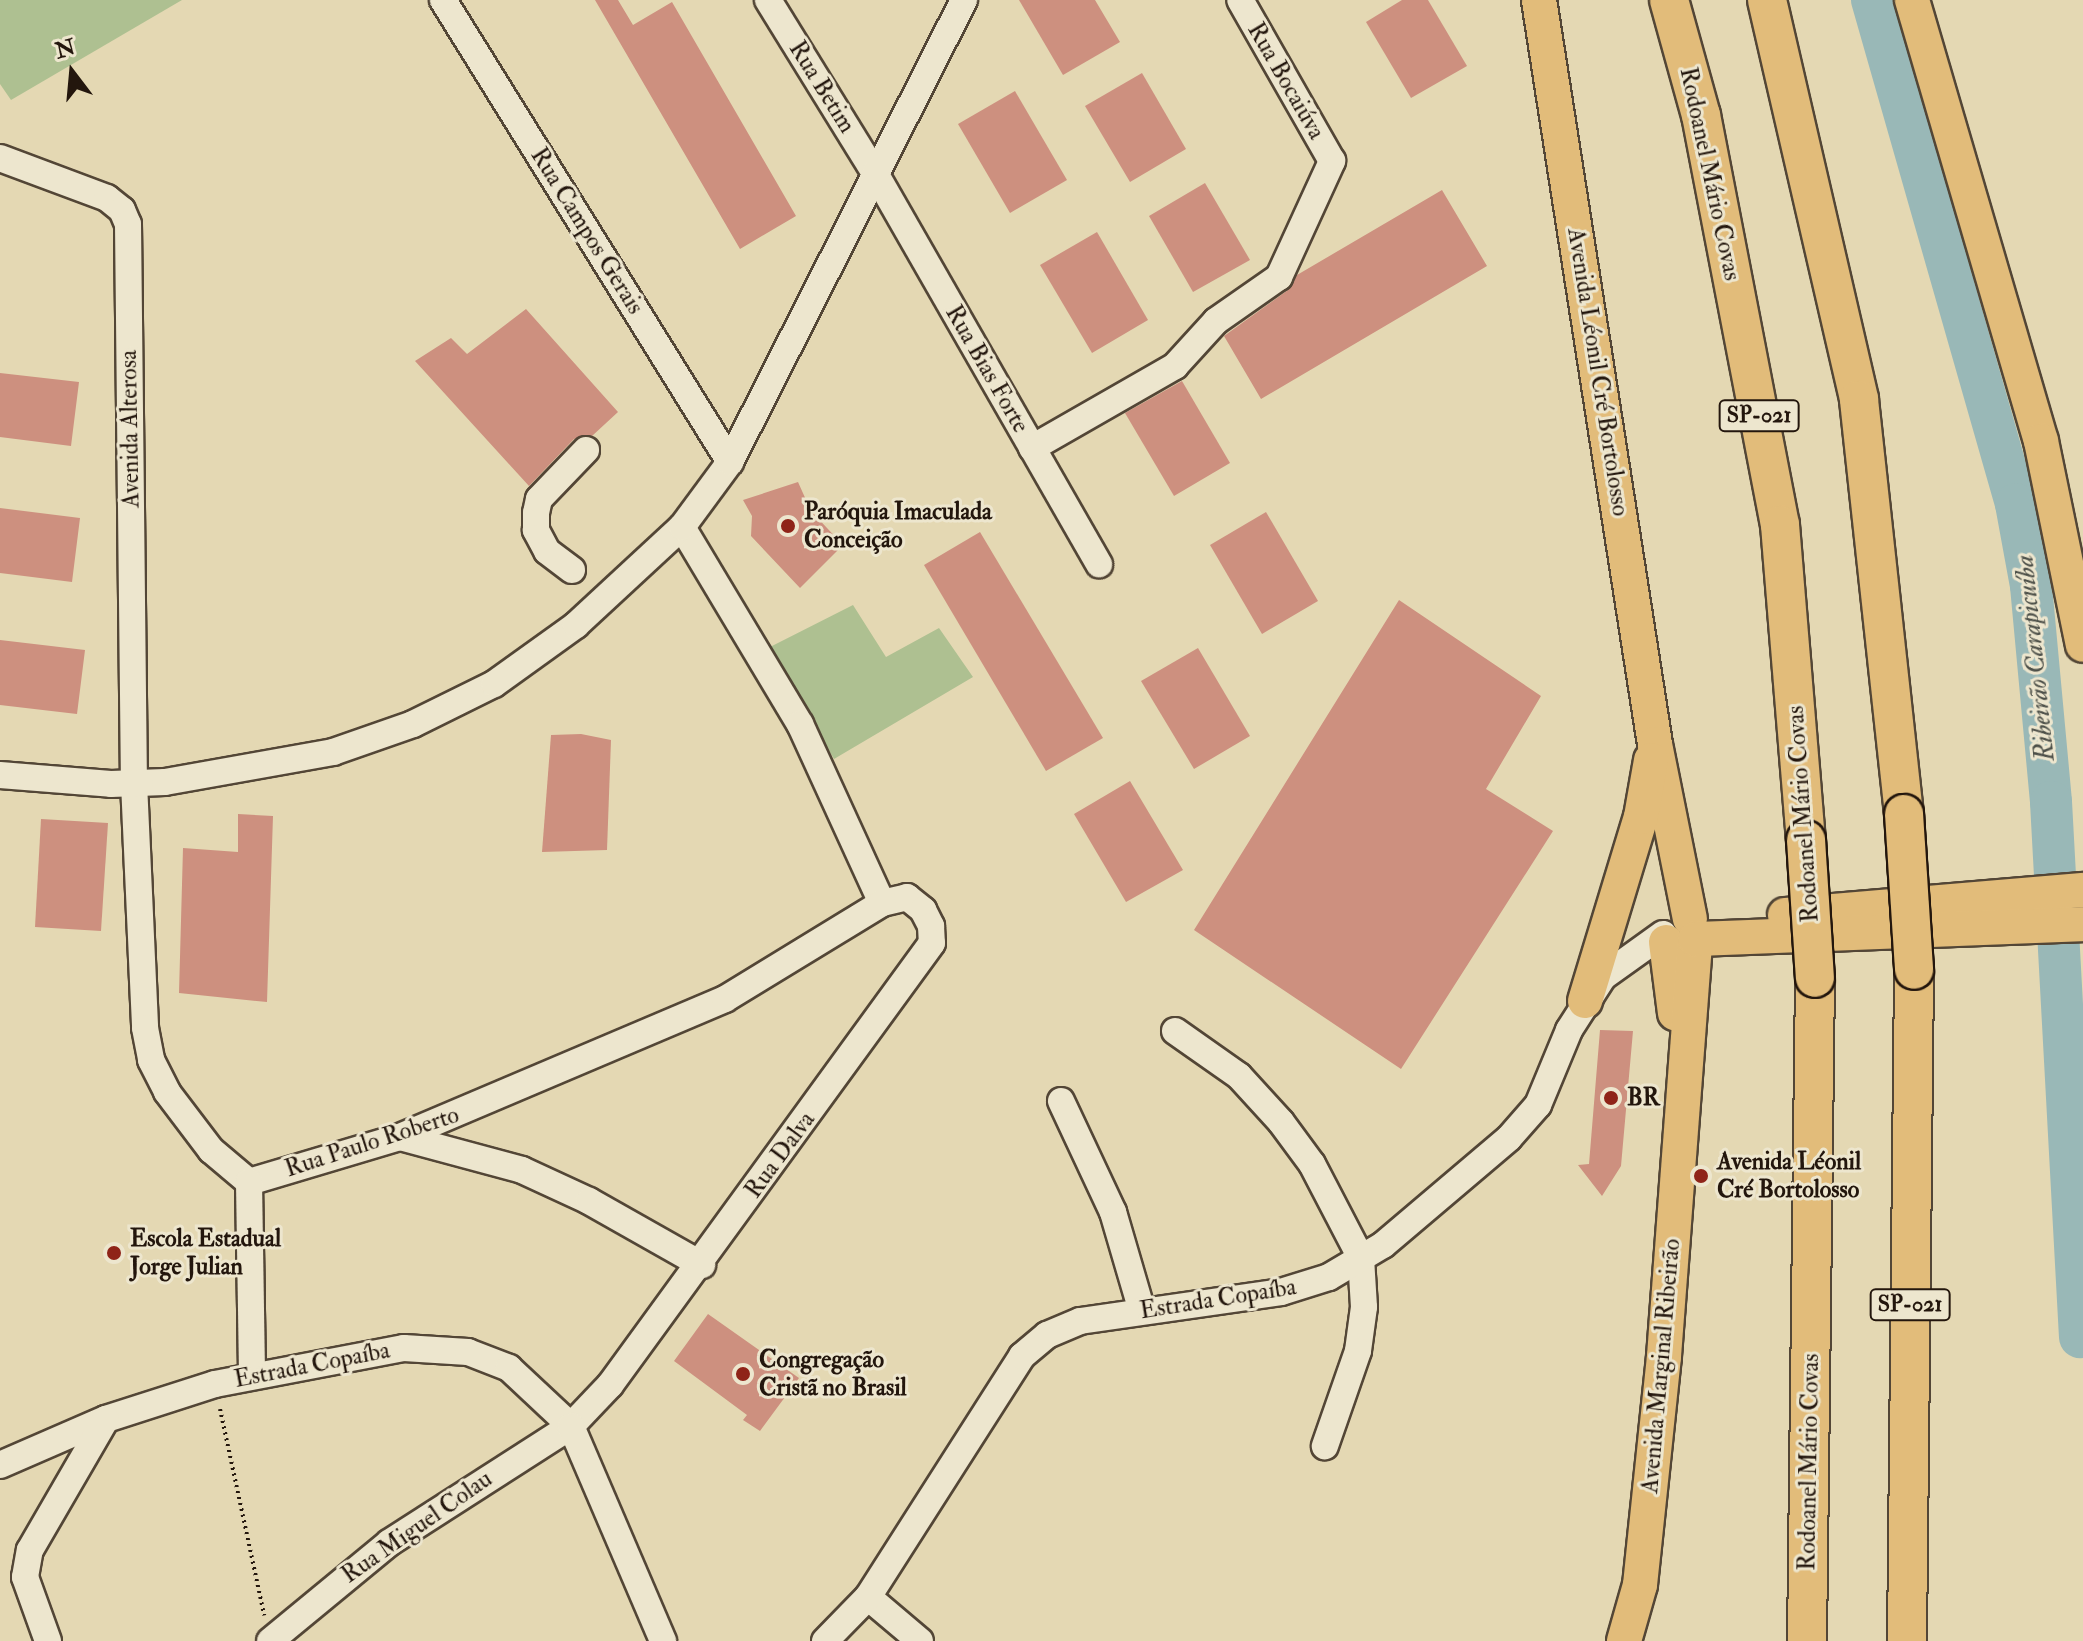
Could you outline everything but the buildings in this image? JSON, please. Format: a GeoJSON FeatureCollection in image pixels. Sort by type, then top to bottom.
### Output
{"type":"FeatureCollection","features":[{"type":"Feature","properties":{"kind":"highway","name":"Rodoanel Mário Covas"},"geometry":{"type":"LineString","coordinates":[[1669,0],[1701,115],[1780,525],[1815,978],[1807,1641]]}},
{"type":"Feature","properties":{"kind":"highway","name":"SP-021"},"geometry":{"type":"LineString","coordinates":[[1767,0],[1859,400],[1904,814],[1914,970],[1907,1641]]}},
{"type":"Feature","properties":{"kind":"main road","name":"Avenida Léonil Cré Bortolosso"},"geometry":{"type":"LineString","coordinates":[[1539,0],[1655,744],[1679,930],[1685,1089]]}},
{"type":"Feature","properties":{"kind":"main road"},"geometry":{"type":"LineString","coordinates":[[1912,0],[2037,427],[2083,645]]}},
{"type":"Feature","properties":{"kind":"main road"},"geometry":{"type":"LineString","coordinates":[[1585,1001],[1641,817],[1655,744]]}},
{"type":"Feature","properties":{"kind":"main road"},"geometry":{"type":"LineString","coordinates":[[1679,930],[2069,890]]}},
{"type":"Feature","properties":{"kind":"main road"},"geometry":{"type":"LineString","coordinates":[[1679,930],[2047,927],[2083,924]]}},
{"type":"Feature","properties":{"kind":"main road","name":"Avenida Marginal Ribeirão"},"geometry":{"type":"LineString","coordinates":[[1624,1641],[1640,1585],[1685,1089]]}},
{"type":"Feature","properties":{"kind":"street","name":"Rua Campos Gerais"},"geometry":{"type":"LineString","coordinates":[[443,0],[730,462]]}},
{"type":"Feature","properties":{"kind":"street","name":"Rua Betim"},"geometry":{"type":"LineString","coordinates":[[768,0],[875,173]]}},
{"type":"Feature","properties":{"kind":"street"},"geometry":{"type":"LineString","coordinates":[[0,775],[134,783],[291,762],[413,724],[494,684],[576,625],[682,527],[730,462],[964,0]]}},
{"type":"Feature","properties":{"kind":"street","name":"Rua Bocaiúva"},"geometry":{"type":"LineString","coordinates":[[1032,448],[1175,366],[1216,321],[1279,277],[1332,161],[1240,0]]}},
{"type":"Feature","properties":{"kind":"street","name":"Avenida Alterosa"},"geometry":{"type":"LineString","coordinates":[[0,158],[107,198],[122,210],[128,224],[134,783]]}},
{"type":"Feature","properties":{"kind":"street","name":"Rua Bias Forte"},"geometry":{"type":"LineString","coordinates":[[875,173],[1099,564]]}},
{"type":"Feature","properties":{"kind":"street"},"geometry":{"type":"LineString","coordinates":[[572,570],[547,551],[536,530],[536,513],[539,499],[586,450]]}},
{"type":"Feature","properties":{"kind":"street"},"geometry":{"type":"LineString","coordinates":[[682,527],[800,724],[882,903]]}},
{"type":"Feature","properties":{"kind":"street"},"geometry":{"type":"LineString","coordinates":[[134,783],[145,1028],[151,1060],[167,1092],[211,1150],[249,1182],[252,1376]]}},
{"type":"Feature","properties":{"kind":"street","name":"Rua Dalva"},"geometry":{"type":"LineString","coordinates":[[571,1426],[618,1375],[702,1265],[932,943],[931,926],[916,902],[907,897],[882,903]]}},
{"type":"Feature","properties":{"kind":"street","name":"Rua Paulo Roberto"},"geometry":{"type":"LineString","coordinates":[[249,1182],[400,1137],[725,999],[882,903]]}},
{"type":"Feature","properties":{"kind":"street","name":"Estrada Copaíba"},"geometry":{"type":"LineString","coordinates":[[825,1641],[868,1597],[1022,1356],[1047,1335],[1080,1321],[1281,1292],[1329,1277],[1361,1258],[1456,1186],[1519,1127],[1557,1069],[1585,1001],[1603,977],[1679,930]]}},
{"type":"Feature","properties":{"kind":"street"},"geometry":{"type":"LineString","coordinates":[[1175,1031],[1239,1076],[1281,1122],[1312,1164],[1361,1258],[1364,1307],[1358,1351],[1325,1446]]}},
{"type":"Feature","properties":{"kind":"street"},"geometry":{"type":"LineString","coordinates":[[1061,1101],[1113,1212],[1142,1311]]}},
{"type":"Feature","properties":{"kind":"street"},"geometry":{"type":"LineString","coordinates":[[400,1137],[522,1170],[589,1201],[702,1265]]}},
{"type":"Feature","properties":{"kind":"street","name":"Estrada Copaíba"},"geometry":{"type":"LineString","coordinates":[[0,1465],[106,1419],[215,1384],[404,1348],[468,1352],[509,1368],[571,1426],[663,1641]]}},
{"type":"Feature","properties":{"kind":"street"},"geometry":{"type":"LineString","coordinates":[[48,1641],[25,1577],[30,1550],[106,1419]]}},
{"type":"Feature","properties":{"kind":"street","name":"Rua Miguel Colau"},"geometry":{"type":"LineString","coordinates":[[269,1639],[389,1543],[571,1426]]}},
{"type":"Feature","properties":{"kind":"street"},"geometry":{"type":"LineString","coordinates":[[868,1597],[920,1641]]}},
{"type":"Feature","properties":{"kind":"path"},"geometry":{"type":"LineString","coordinates":[[215,1384],[269,1639]]}},
{"type":"Feature","properties":{"kind":"green space"},"geometry":{"type":"Polygon","coordinates":[[[0,0],[182,0],[11,100],[0,84],[0,0]]]}},
{"type":"Feature","properties":{"kind":"green space"},"geometry":{"type":"Polygon","coordinates":[[[853,605],[886,657],[939,628],[973,677],[834,759],[770,647],[853,605]]]}},
{"type":"Feature","properties":{"kind":"waterway","name":"Ribeirão Carapicuíba"},"geometry":{"type":"LineString","coordinates":[[1872,0],[2016,504],[2031,586],[2051,802],[2080,1337]]}},
{"type":"Feature","properties":{"kind":"place","name":"Paróquia Imaculada Conceição"},"geometry":{"type":"Point","coordinates":[788,526]}},
{"type":"Feature","properties":{"kind":"place","name":"BR"},"geometry":{"type":"Point","coordinates":[1611,1098]}},
{"type":"Feature","properties":{"kind":"place","name":"Avenida Léonil Cré Bortolosso"},"geometry":{"type":"Point","coordinates":[1701,1176]}},
{"type":"Feature","properties":{"kind":"place","name":"Escola Estadual Jorge Julian"},"geometry":{"type":"Point","coordinates":[114,1253]}},
{"type":"Feature","properties":{"kind":"place","name":"Congregação Cristã no Brasil"},"geometry":{"type":"Point","coordinates":[743,1374]}}]}
